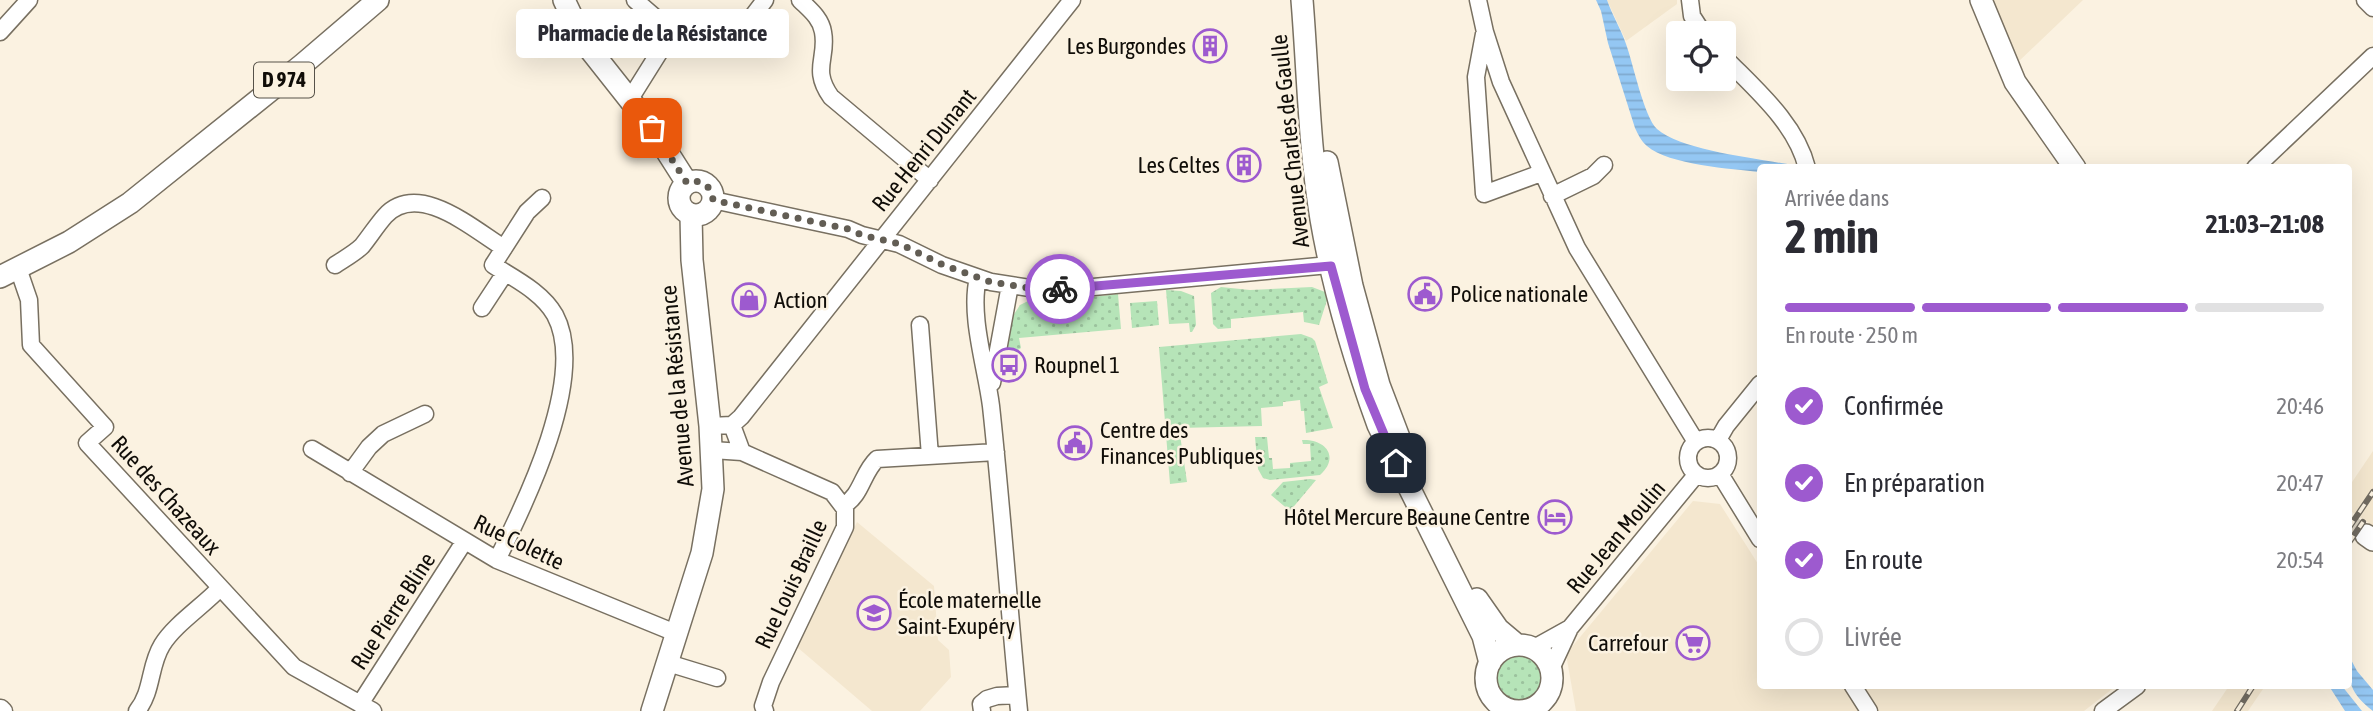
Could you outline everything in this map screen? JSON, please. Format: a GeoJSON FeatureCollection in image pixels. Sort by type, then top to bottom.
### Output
{"type":"FeatureCollection","features":[{"type":"Feature","properties":{"kind":"main road","name":"D 974"},"geometry":{"type":"LineString","coordinates":[[9,273],[78,237],[131,203],[378,0]]}},
{"type":"Feature","properties":{"kind":"main road","name":"Avenue Charles de Gaulle"},"geometry":{"type":"LineString","coordinates":[[1302,0],[1320,216],[1406,459],[1476,598],[1498,629],[1525,646]]}},
{"type":"Feature","properties":{"kind":"main road","name":"Avenue Charles de Gaulle"},"geometry":{"type":"LineString","coordinates":[[1310,0],[1321,127],[1338,265],[1365,389],[1378,425],[1483,636],[1490,663]]}},
{"type":"Feature","properties":{"kind":"main road"},"geometry":{"type":"LineString","coordinates":[[1981,0],[2015,82],[2072,164]]}},
{"type":"Feature","properties":{"kind":"main road"},"geometry":{"type":"LineString","coordinates":[[567,1],[584,42],[652,128],[687,183],[696,181],[711,190],[713,200],[710,208],[704,214],[691,215]]}},
{"type":"Feature","properties":{"kind":"main road","name":"Avenue de la Résistance"},"geometry":{"type":"LineString","coordinates":[[652,711],[678,635],[708,528],[713,489],[710,426],[692,260],[691,215],[683,210],[679,202],[681,190],[687,183]]}},
{"type":"Feature","properties":{"kind":"main road"},"geometry":{"type":"LineString","coordinates":[[1525,646],[1545,656],[1552,679],[1550,703],[1522,711],[1504,707],[1494,698],[1486,679],[1490,663],[1504,648],[1525,646]]}},
{"type":"Feature","properties":{"kind":"street"},"geometry":{"type":"LineString","coordinates":[[0,32],[29,0]]}},
{"type":"Feature","properties":{"kind":"street"},"geometry":{"type":"LineString","coordinates":[[630,99],[672,32],[635,0]]}},
{"type":"Feature","properties":{"kind":"street"},"geometry":{"type":"LineString","coordinates":[[736,38],[765,0]]}},
{"type":"Feature","properties":{"kind":"street"},"geometry":{"type":"LineString","coordinates":[[800,0],[819,21],[823,30],[820,68],[824,87],[831,97],[930,180]]}},
{"type":"Feature","properties":{"kind":"street","name":"Rue Henri Dunant"},"geometry":{"type":"LineString","coordinates":[[732,425],[781,368],[1072,0]]}},
{"type":"Feature","properties":{"kind":"street"},"geometry":{"type":"LineString","coordinates":[[1478,0],[1485,33],[1501,82],[1552,196],[1587,266],[1696,442]]}},
{"type":"Feature","properties":{"kind":"street"},"geometry":{"type":"LineString","coordinates":[[1690,0],[1695,21]]}},
{"type":"Feature","properties":{"kind":"street"},"geometry":{"type":"LineString","coordinates":[[2365,0],[2373,8]]}},
{"type":"Feature","properties":{"kind":"street"},"geometry":{"type":"LineString","coordinates":[[1485,33],[1476,77],[1484,194],[1541,173]]}},
{"type":"Feature","properties":{"kind":"street"},"geometry":{"type":"LineString","coordinates":[[2259,164],[2373,56]]}},
{"type":"Feature","properties":{"kind":"street"},"geometry":{"type":"LineString","coordinates":[[1736,69],[1789,129],[1806,164]]}},
{"type":"Feature","properties":{"kind":"street"},"geometry":{"type":"LineString","coordinates":[[1552,196],[1593,176],[1604,165]]}},
{"type":"Feature","properties":{"kind":"street"},"geometry":{"type":"LineString","coordinates":[[496,560],[523,507],[541,462],[556,415],[566,359],[563,337],[555,315],[542,297],[493,265],[527,212],[542,198]]}},
{"type":"Feature","properties":{"kind":"street"},"geometry":{"type":"LineString","coordinates":[[713,200],[848,229],[900,244],[978,278],[1036,289],[1072,289],[1338,265]]}},
{"type":"Feature","properties":{"kind":"street"},"geometry":{"type":"LineString","coordinates":[[335,265],[360,248],[385,216],[405,202],[432,205],[504,248]]}},
{"type":"Feature","properties":{"kind":"street","name":"Rue des Chazeaux"},"geometry":{"type":"LineString","coordinates":[[9,273],[29,300],[31,345],[105,427],[87,443],[294,667],[367,707]]}},
{"type":"Feature","properties":{"kind":"street"},"geometry":{"type":"LineString","coordinates":[[482,308],[505,273]]}},
{"type":"Feature","properties":{"kind":"street"},"geometry":{"type":"LineString","coordinates":[[978,278],[975,292],[977,318],[996,452],[1018,703],[987,699],[981,704],[982,711]]}},
{"type":"Feature","properties":{"kind":"street"},"geometry":{"type":"LineString","coordinates":[[989,394],[1010,285]]}},
{"type":"Feature","properties":{"kind":"street"},"geometry":{"type":"LineString","coordinates":[[920,325],[930,456]]}},
{"type":"Feature","properties":{"kind":"street"},"geometry":{"type":"LineString","coordinates":[[1718,440],[1757,388]]}},
{"type":"Feature","properties":{"kind":"street"},"geometry":{"type":"LineString","coordinates":[[350,473],[369,447],[383,434],[425,414]]}},
{"type":"Feature","properties":{"kind":"street"},"geometry":{"type":"LineString","coordinates":[[710,426],[732,425],[742,452],[712,450]]}},
{"type":"Feature","properties":{"kind":"street"},"geometry":{"type":"LineString","coordinates":[[1704,438],[1718,440],[1725,447],[1727,466],[1720,474],[1709,478],[1696,475],[1687,458],[1689,449],[1704,438]]}},
{"type":"Feature","properties":{"kind":"street","name":"Rue Colette"},"geometry":{"type":"LineString","coordinates":[[312,449],[496,560],[678,635]]}},
{"type":"Feature","properties":{"kind":"street","name":"Rue Louis Braille"},"geometry":{"type":"LineString","coordinates":[[742,452],[832,492],[845,509],[845,527],[771,682],[763,706],[765,711]]}},
{"type":"Feature","properties":{"kind":"street"},"geometry":{"type":"LineString","coordinates":[[843,506],[856,496],[870,466],[877,459],[996,452]]}},
{"type":"Feature","properties":{"kind":"street"},"geometry":{"type":"LineString","coordinates":[[1720,474],[1757,533]]}},
{"type":"Feature","properties":{"kind":"street","name":"Rue Jean Moulin"},"geometry":{"type":"LineString","coordinates":[[1551,669],[1570,628],[1696,475]]}},
{"type":"Feature","properties":{"kind":"street","name":"Rue Pierre Bline"},"geometry":{"type":"LineString","coordinates":[[367,707],[464,542]]}},
{"type":"Feature","properties":{"kind":"street"},"geometry":{"type":"LineString","coordinates":[[137,711],[148,693],[156,656],[162,643],[220,588]]}},
{"type":"Feature","properties":{"kind":"street","name":"Rue Jean Moulin"},"geometry":{"type":"LineString","coordinates":[[1525,646],[1570,628]]}},
{"type":"Feature","properties":{"kind":"street"},"geometry":{"type":"LineString","coordinates":[[668,663],[717,678]]}},
{"type":"Feature","properties":{"kind":"street"},"geometry":{"type":"LineString","coordinates":[[1855,689],[1869,711]]}},
{"type":"Feature","properties":{"kind":"street"},"geometry":{"type":"LineString","coordinates":[[2103,711],[2133,689]]}},
{"type":"Feature","properties":{"kind":"shaded area"},"geometry":{"type":"Polygon","coordinates":[[[1607,0],[1677,0],[1677,4],[1626,41],[1607,0]]]}},
{"type":"Feature","properties":{"kind":"shaded area"},"geometry":{"type":"Polygon","coordinates":[[[1991,0],[2083,0],[2017,63],[1991,0]]]}},
{"type":"Feature","properties":{"kind":"shaded area"},"geometry":{"type":"Polygon","coordinates":[[[2373,451],[2373,526],[2352,512],[2352,482],[2373,451]]]}},
{"type":"Feature","properties":{"kind":"shaded area"},"geometry":{"type":"Polygon","coordinates":[[[1693,501],[1720,504],[1757,562],[1757,689],[2112,689],[2084,711],[1576,711],[1566,654],[1693,501]]]}},
{"type":"Feature","properties":{"kind":"shaded area","name":"École maternelle Saint-Exupéry"},"geometry":{"type":"Polygon","coordinates":[[[857,522],[934,586],[938,640],[949,650],[951,677],[920,711],[872,711],[797,647],[857,522]]]}},
{"type":"Feature","properties":{"kind":"shaded area"},"geometry":{"type":"Polygon","coordinates":[[[2227,689],[2263,689],[2248,711],[2212,711],[2227,689]]]}},
{"type":"Feature","properties":{"kind":"green space"},"geometry":{"type":"Polygon","coordinates":[[[1221,287],[1250,290],[1312,287],[1325,292],[1328,297],[1319,325],[1304,322],[1303,312],[1231,319],[1231,328],[1218,329],[1213,324],[1211,293],[1221,287]]]}},
{"type":"Feature","properties":{"kind":"green space"},"geometry":{"type":"Polygon","coordinates":[[[1166,290],[1181,291],[1194,296],[1196,325],[1192,332],[1189,323],[1169,324],[1166,290]]]}},
{"type":"Feature","properties":{"kind":"green space"},"geometry":{"type":"Polygon","coordinates":[[[1118,294],[1121,329],[1019,338],[1021,348],[1013,353],[1012,362],[1006,363],[1011,319],[1020,305],[1032,299],[1075,299],[1118,294]]]}},
{"type":"Feature","properties":{"kind":"green space"},"geometry":{"type":"Polygon","coordinates":[[[1157,301],[1159,325],[1132,328],[1130,303],[1157,301]]]}},
{"type":"Feature","properties":{"kind":"green space"},"geometry":{"type":"Polygon","coordinates":[[[1301,334],[1315,341],[1328,383],[1319,387],[1333,428],[1306,433],[1300,400],[1283,402],[1283,406],[1261,408],[1262,426],[1179,428],[1187,482],[1170,484],[1159,347],[1301,334]]]}},
{"type":"Feature","properties":{"kind":"green space"},"geometry":{"type":"Polygon","coordinates":[[[1255,437],[1267,437],[1273,469],[1290,468],[1290,463],[1311,461],[1310,444],[1303,444],[1302,440],[1310,440],[1324,446],[1328,450],[1329,462],[1320,475],[1270,480],[1263,478],[1258,469],[1255,437]]]}},
{"type":"Feature","properties":{"kind":"green space"},"geometry":{"type":"Polygon","coordinates":[[[1316,480],[1290,511],[1271,495],[1283,482],[1316,480]]]}},
{"type":"Feature","properties":{"kind":"green space"},"geometry":{"type":"Polygon","coordinates":[[[1519,656],[1528,657],[1535,662],[1540,669],[1540,687],[1535,694],[1528,699],[1519,700],[1510,699],[1503,694],[1498,687],[1497,678],[1498,669],[1503,662],[1510,657],[1519,656]]]}},
{"type":"Feature","properties":{"kind":"water"},"geometry":{"type":"Polygon","coordinates":[[[1596,0],[1607,0],[1626,44],[1648,113],[1657,129],[1670,137],[1707,150],[1784,164],[1757,164],[1757,172],[1718,167],[1670,158],[1647,146],[1635,128],[1608,43],[1596,0]]]}},
{"type":"Feature","properties":{"kind":"water"},"geometry":{"type":"Polygon","coordinates":[[[2352,662],[2373,690],[2373,711],[2352,686],[2352,662]]]}},
{"type":"Feature","properties":{"kind":"water"},"geometry":{"type":"Polygon","coordinates":[[[2331,689],[2344,689],[2362,711],[2345,711],[2331,689]]]}},
{"type":"Feature","properties":{"kind":"tunnel"},"geometry":{"type":"LineString","coordinates":[[2352,527],[2366,535]]}},
{"type":"Feature","properties":{"kind":"railway"},"geometry":{"type":"LineString","coordinates":[[2352,523],[2373,492]]}},
{"type":"Feature","properties":{"kind":"railway"},"geometry":{"type":"LineString","coordinates":[[2352,538],[2363,522]]}},
{"type":"Feature","properties":{"kind":"railway"},"geometry":{"type":"LineString","coordinates":[[2237,711],[2251,689]]}},
{"type":"Feature","properties":{"kind":"way so far"},"geometry":{"type":"LineString","coordinates":[[652,128],[687,183],[696,181],[705,184],[711,190],[713,200],[848,229],[900,244],[943,265],[991,282],[1036,289],[1060,289]]}},
{"type":"Feature","properties":{"kind":"place","name":"Les Burgondes"},"geometry":{"type":"Point","coordinates":[1210,46]}},
{"type":"Feature","properties":{"kind":"place","name":"Pharmacie de la Résistance"},"geometry":{"type":"Point","coordinates":[652,128]}},
{"type":"Feature","properties":{"kind":"place","name":"Les Celtes"},"geometry":{"type":"Point","coordinates":[1244,165]}},
{"type":"Feature","properties":{"kind":"place","name":"Police nationale"},"geometry":{"type":"Point","coordinates":[1425,294]}},
{"type":"Feature","properties":{"kind":"place","name":"Action"},"geometry":{"type":"Point","coordinates":[749,300]}},
{"type":"Feature","properties":{"kind":"place","name":"Roupnel 1"},"geometry":{"type":"Point","coordinates":[1009,365]}},
{"type":"Feature","properties":{"kind":"place","name":"Centre des Finances Publiques"},"geometry":{"type":"Point","coordinates":[1075,443]}},
{"type":"Feature","properties":{"kind":"place","name":"Hôtel Mercure Beaune Centre"},"geometry":{"type":"Point","coordinates":[1555,517]}},
{"type":"Feature","properties":{"kind":"place","name":"École maternelle Saint-Exupéry"},"geometry":{"type":"Point","coordinates":[874,613]}},
{"type":"Feature","properties":{"kind":"place","name":"Carrefour"},"geometry":{"type":"Point","coordinates":[1693,643]}},
{"type":"Feature","properties":{"kind":"route"},"geometry":{"type":"LineString","coordinates":[[1060,289],[1331,266],[1365,389],[1396,463]]}}]}
